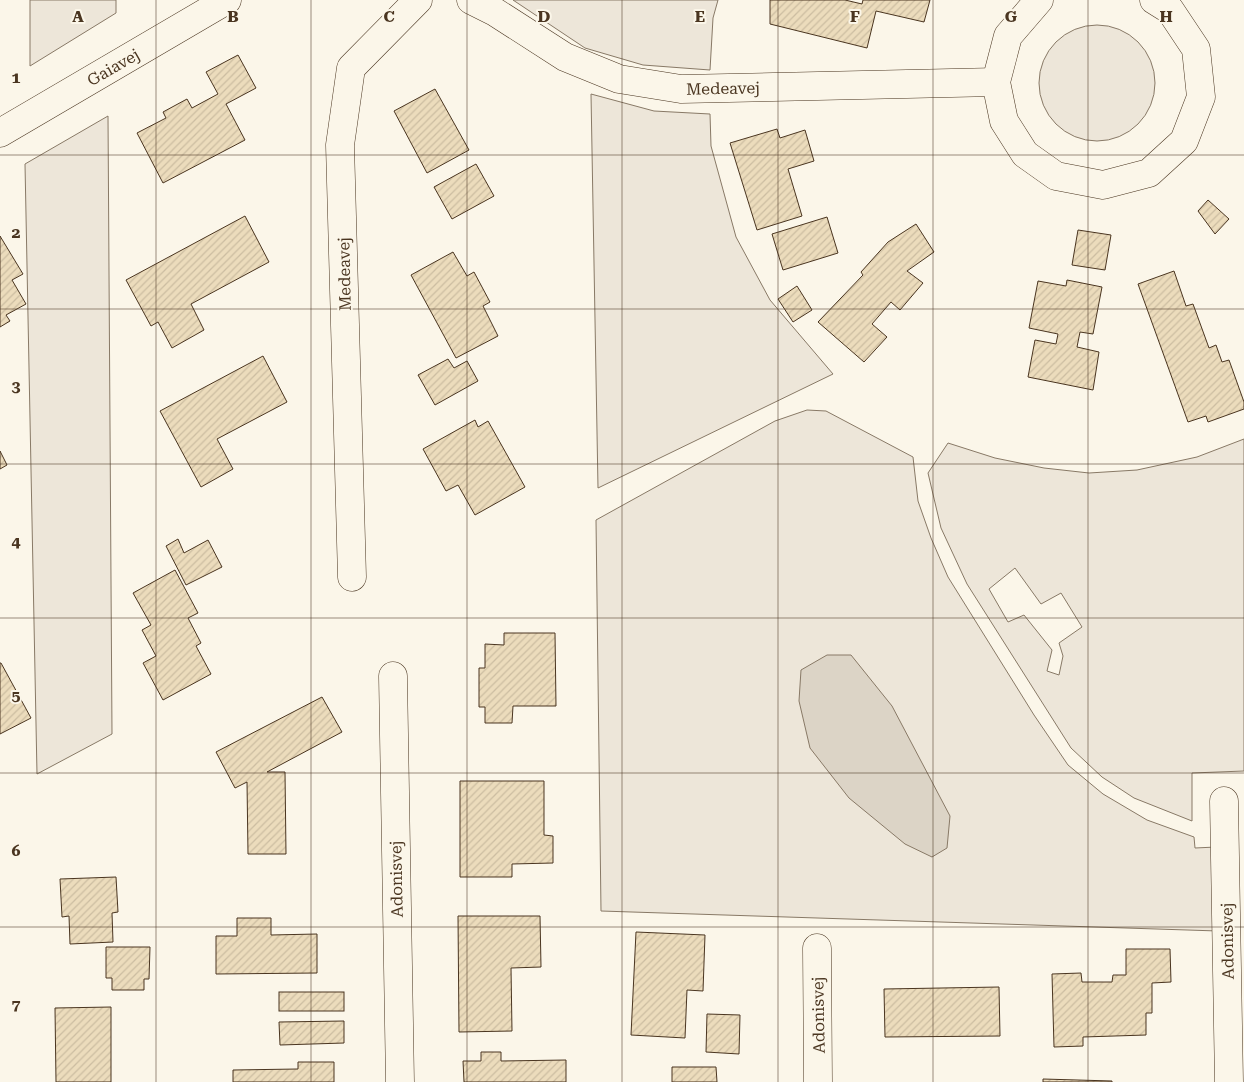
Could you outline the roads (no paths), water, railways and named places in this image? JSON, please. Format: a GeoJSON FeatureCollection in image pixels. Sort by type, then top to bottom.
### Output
{"type":"FeatureCollection","features":[{"type":"Feature","properties":{"kind":"street","name":"Gaiavej"},"geometry":{"type":"LineString","coordinates":[[0,133],[227,0]]}},
{"type":"Feature","properties":{"kind":"street","name":"Medeavej"},"geometry":{"type":"LineString","coordinates":[[352,577],[340,145],[351,68],[418,0]]}},
{"type":"Feature","properties":{"kind":"street","name":"Medeavej"},"geometry":{"type":"LineString","coordinates":[[471,0],[495,12],[565,57],[619,79],[672,88],[996,82]]}},
{"type":"Feature","properties":{"kind":"street"},"geometry":{"type":"LineString","coordinates":[[1039,0],[1008,36],[996,82],[1004,121],[1024,154],[1056,176],[1103,186],[1148,173],[1184,141],[1201,97],[1196,49],[1170,10],[1154,0]]}},
{"type":"Feature","properties":{"kind":"street","name":"Adonisvej"},"geometry":{"type":"LineString","coordinates":[[392,676],[400,1082]]}},
{"type":"Feature","properties":{"kind":"street","name":"Adonisvej"},"geometry":{"type":"LineString","coordinates":[[1224,801],[1229,1082]]}},
{"type":"Feature","properties":{"kind":"street","name":"Adonisvej"},"geometry":{"type":"LineString","coordinates":[[817,948],[818,1082]]}}]}
